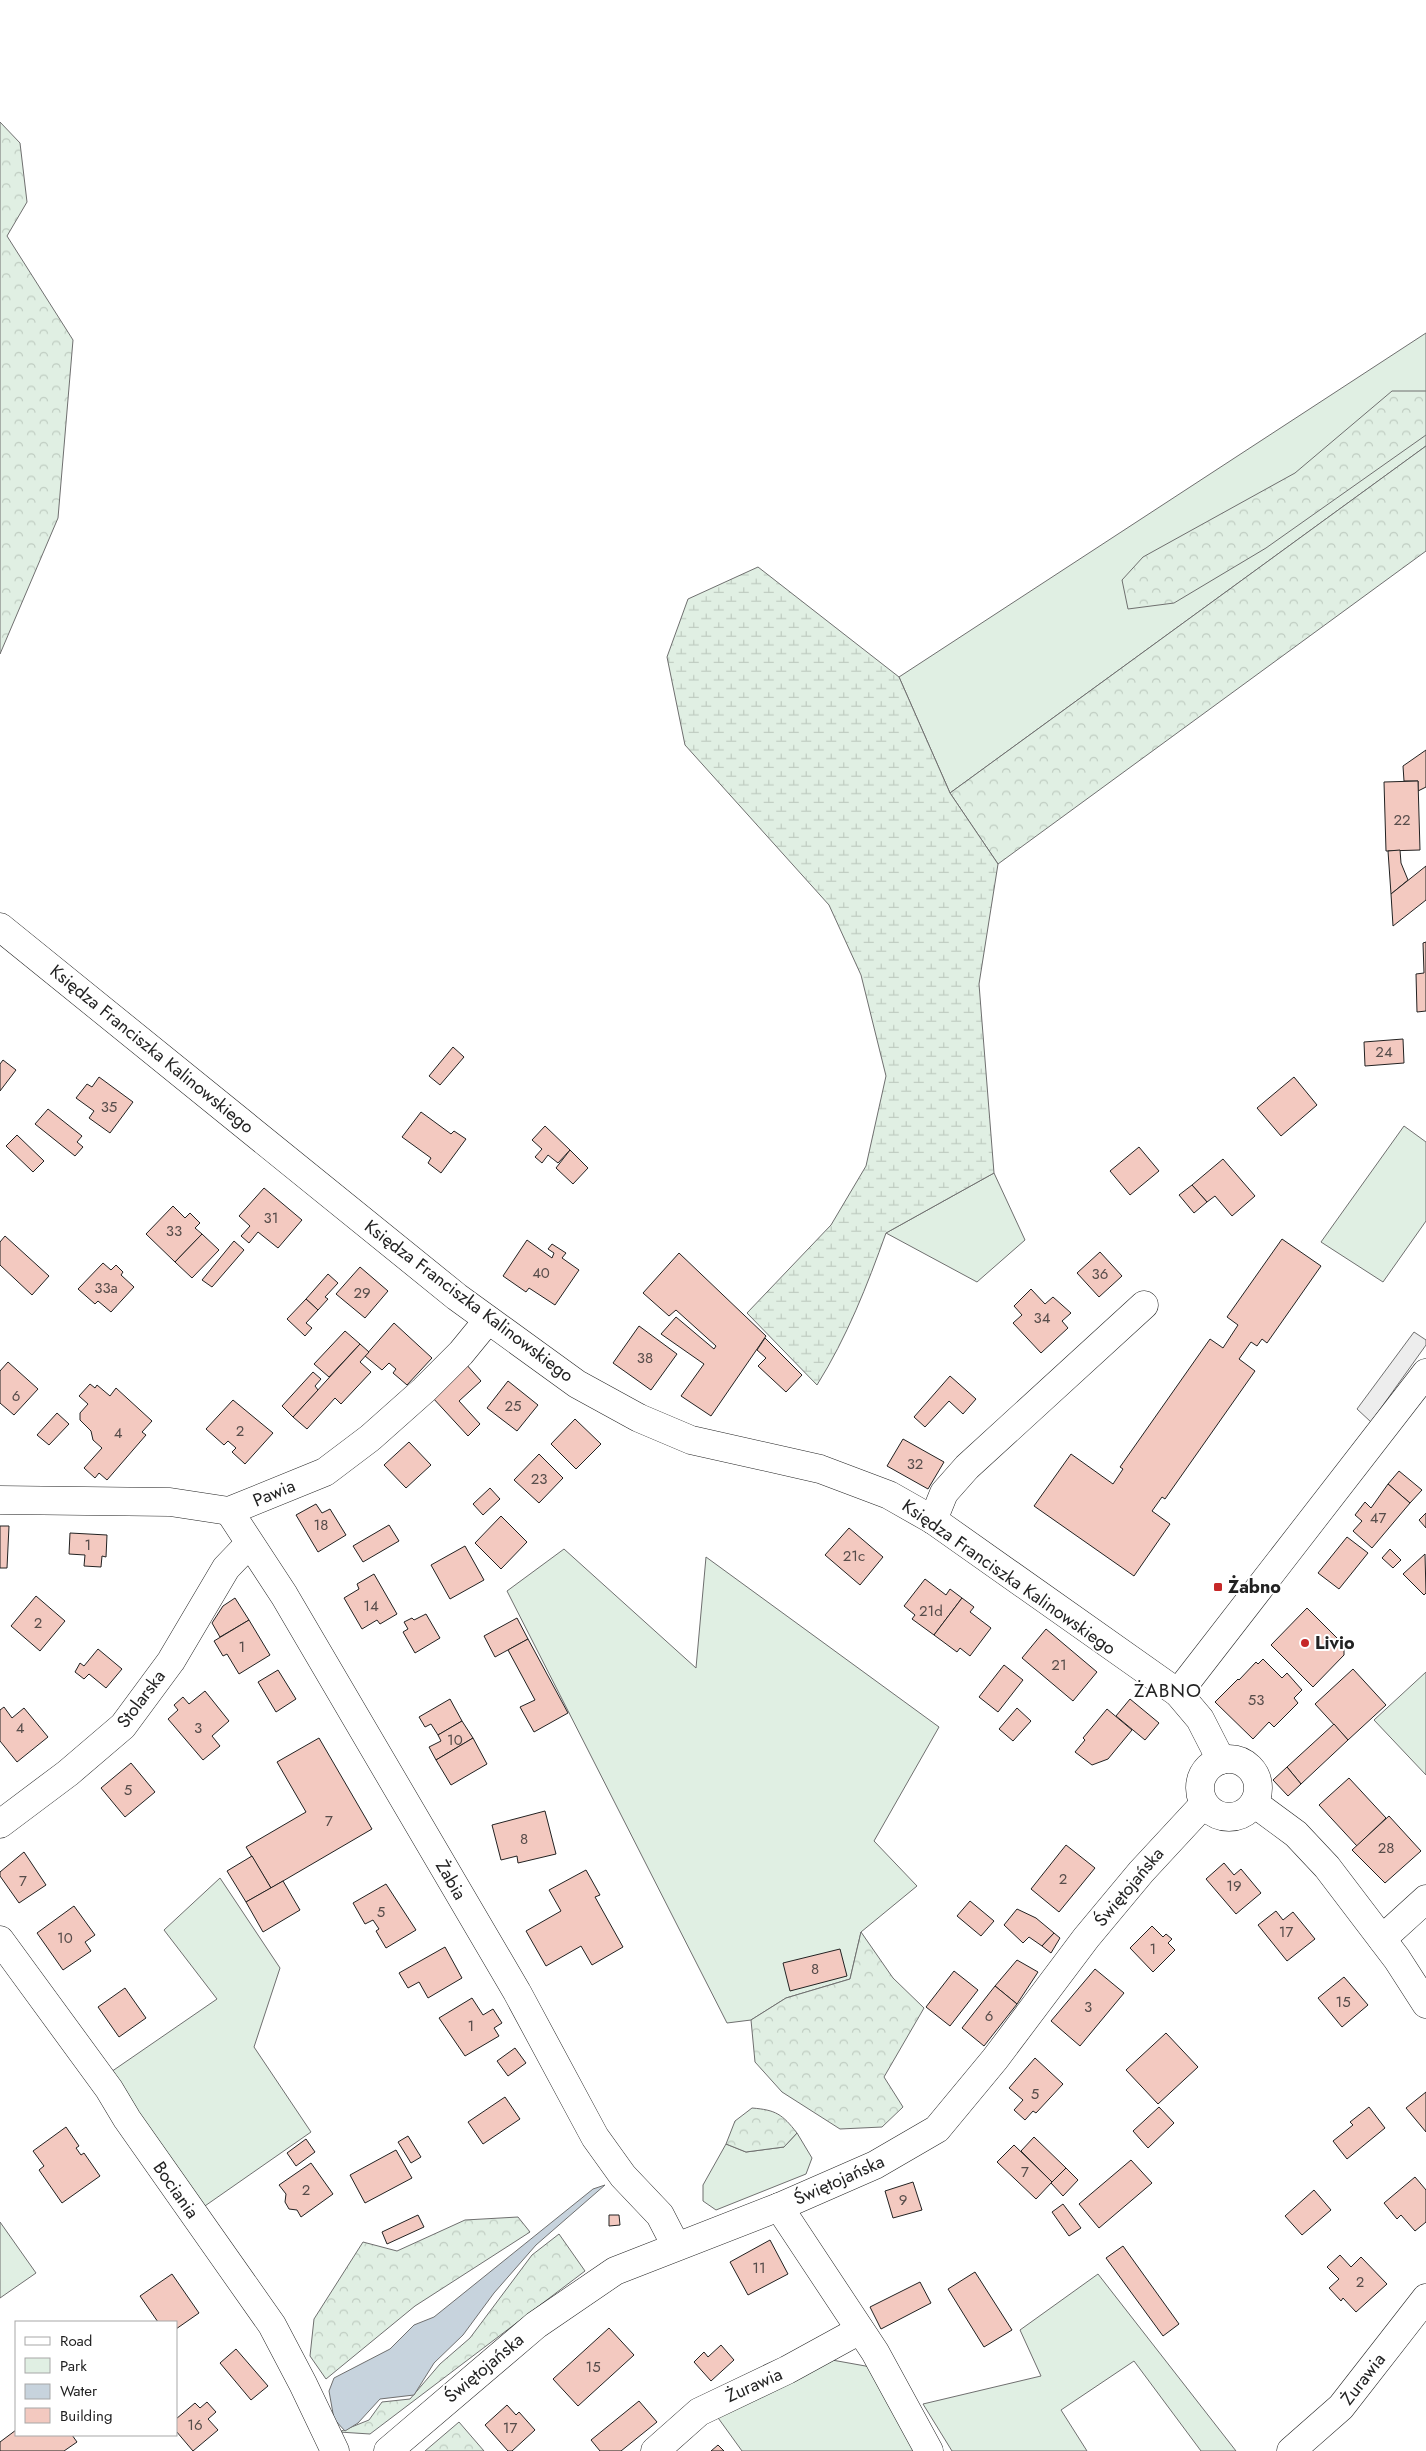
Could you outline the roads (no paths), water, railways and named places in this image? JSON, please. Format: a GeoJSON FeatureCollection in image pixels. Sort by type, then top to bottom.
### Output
{"type":"FeatureCollection","features":[{"type":"Feature","properties":{"kind":"street","name":"Księdza Franciszka Kalinowskiego"},"geometry":{"type":"LineString","coordinates":[[0,927],[488,1320],[577,1384],[639,1418],[691,1440],[820,1469],[889,1495],[933,1520],[1178,1693],[1200,1720],[1221,1760]]}},
{"type":"Feature","properties":{"kind":"street"},"geometry":{"type":"LineString","coordinates":[[933,1520],[944,1493],[967,1467],[1144,1305]]}},
{"type":"Feature","properties":{"kind":"street","name":"Pawia"},"geometry":{"type":"LineString","coordinates":[[229,1512],[325,1472],[370,1438],[424,1390],[461,1353],[488,1320]]}},
{"type":"Feature","properties":{"kind":"street"},"geometry":{"type":"LineString","coordinates":[[1178,1693],[1426,1373]]}},
{"type":"Feature","properties":{"kind":"street"},"geometry":{"type":"LineString","coordinates":[[0,1500],[170,1502],[229,1512]]}},
{"type":"Feature","properties":{"kind":"street","name":"Żabia"},"geometry":{"type":"LineString","coordinates":[[229,1512],[284,1595],[512,1984],[595,2137],[623,2176],[660,2215],[676,2246]]}},
{"type":"Feature","properties":{"kind":"street","name":"Stolarska"},"geometry":{"type":"LineString","coordinates":[[0,1824],[82,1761],[122,1726],[171,1661],[226,1568],[249,1544]]}},
{"type":"Feature","properties":{"kind":"street"},"geometry":{"type":"LineString","coordinates":[[1221,1760],[1238,1760],[1252,1770],[1258,1786],[1254,1803],[1244,1813],[1230,1817],[1216,1814],[1204,1804],[1200,1792],[1201,1778],[1209,1766],[1221,1760]]}},
{"type":"Feature","properties":{"kind":"street"},"geometry":{"type":"LineString","coordinates":[[1254,1803],[1296,1834],[1327,1867],[1382,1939],[1426,2004]]}},
{"type":"Feature","properties":{"kind":"street","name":"Świętojańska"},"geometry":{"type":"LineString","coordinates":[[388,2451],[536,2325],[615,2271],[779,2207],[875,2165],[937,2128],[995,2059],[1098,1924],[1141,1872],[1204,1804]]}},
{"type":"Feature","properties":{"kind":"street"},"geometry":{"type":"LineString","coordinates":[[1382,1939],[1426,1899]]}},
{"type":"Feature","properties":{"kind":"street","name":"Bociania"},"geometry":{"type":"LineString","coordinates":[[0,1940],[108,2088],[127,2119],[272,2325],[335,2451]]}},
{"type":"Feature","properties":{"kind":"street"},"geometry":{"type":"LineString","coordinates":[[779,2207],[894,2384],[930,2451]]}},
{"type":"Feature","properties":{"kind":"street","name":"Żurawia"},"geometry":{"type":"LineString","coordinates":[[1291,2451],[1341,2407],[1426,2298]]}},
{"type":"Feature","properties":{"kind":"street","name":"Żurawia"},"geometry":{"type":"LineString","coordinates":[[655,2451],[699,2412],[787,2370],[860,2330]]}},
{"type":"Feature","properties":{"kind":"water"},"geometry":{"type":"Polygon","coordinates":[[[605,2185],[536,2245],[494,2293],[463,2335],[434,2363],[414,2395],[380,2399],[358,2423],[345,2431],[334,2419],[329,2391],[334,2378],[390,2349],[414,2325],[434,2317],[593,2189],[605,2185]]]}},
{"type":"Feature","properties":{"kind":"place","name":"Żabno"},"geometry":{"type":"Point","coordinates":[1218,1587]}},
{"type":"Feature","properties":{"kind":"place","name":"Livio"},"geometry":{"type":"Point","coordinates":[1305,1643]}},
{"type":"Feature","properties":{"kind":"district","name":"ŻABNO"},"geometry":{"type":"Point","coordinates":[1168,1690]}}]}
